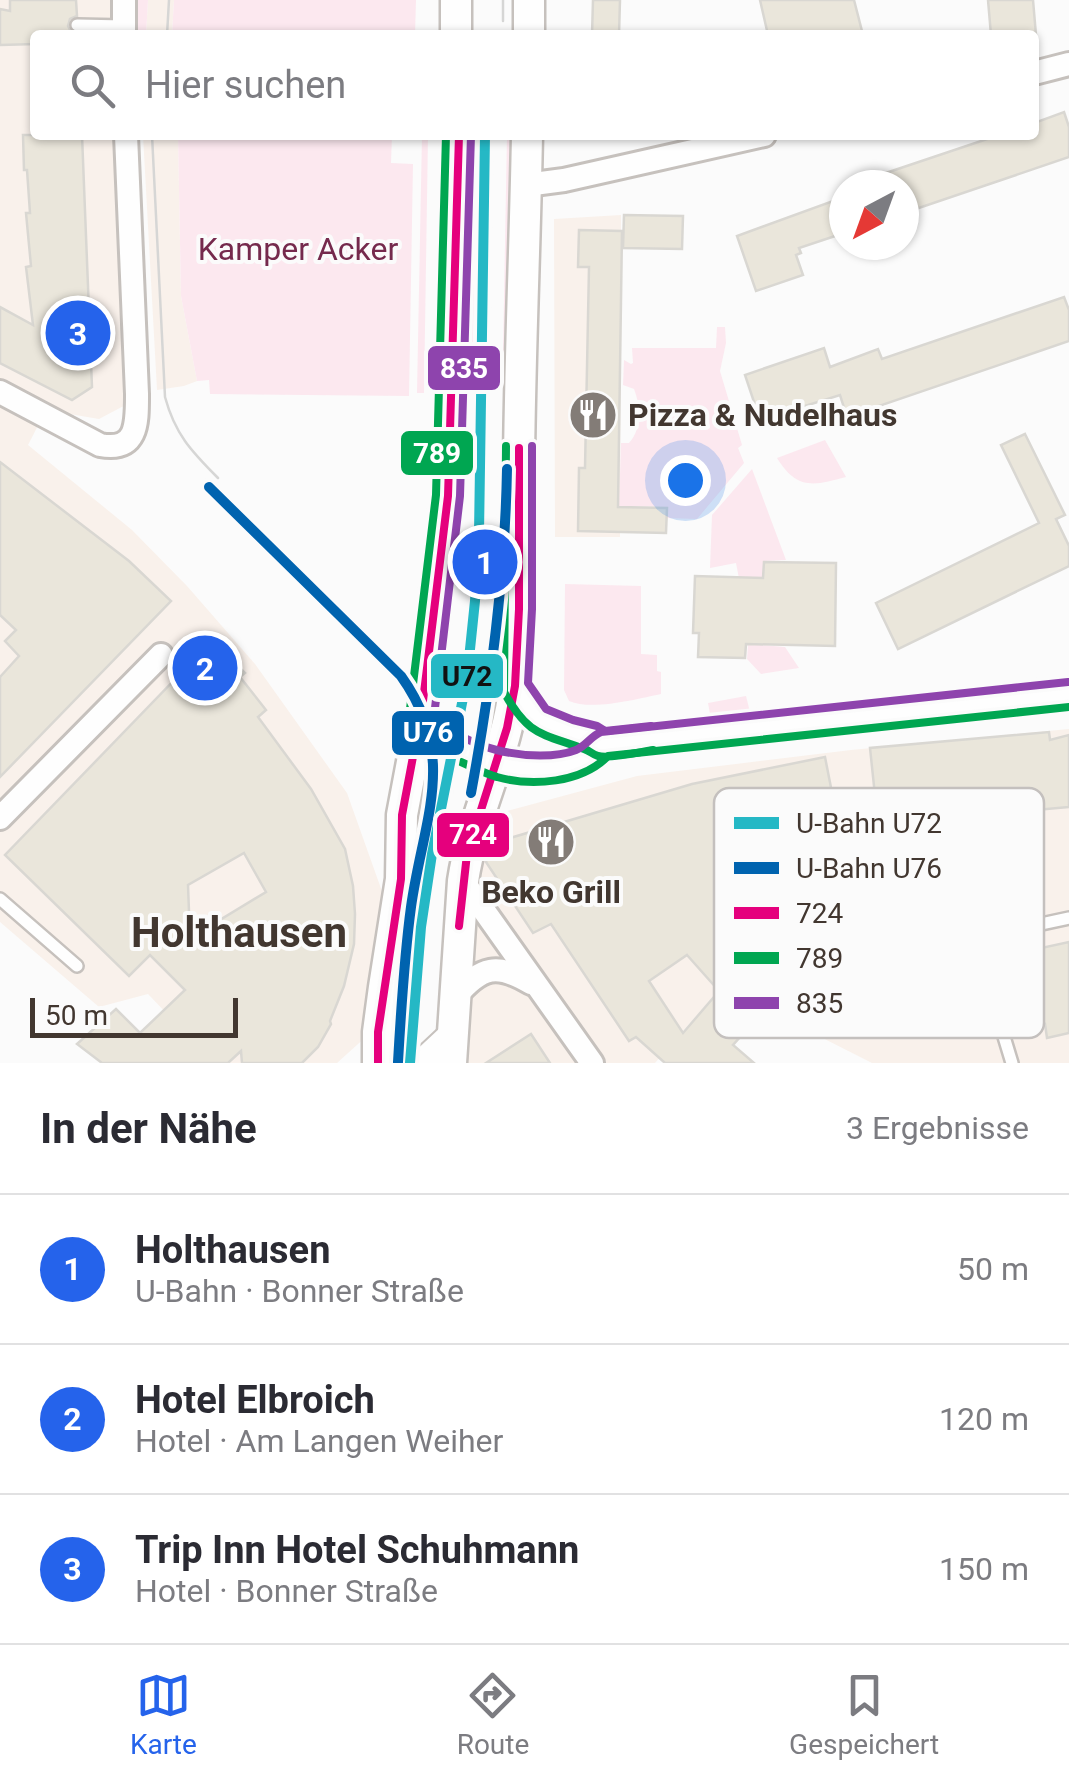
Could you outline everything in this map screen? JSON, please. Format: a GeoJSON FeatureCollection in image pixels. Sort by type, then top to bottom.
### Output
{"type":"FeatureCollection","features":[{"type":"Feature","properties":{"kind":"main road"},"geometry":{"type":"LineString","coordinates":[[456,0],[456,30]]}},
{"type":"Feature","properties":{"kind":"main road"},"geometry":{"type":"LineString","coordinates":[[529,0],[529,30]]}},
{"type":"Feature","properties":{"kind":"main road"},"geometry":{"type":"LineString","coordinates":[[378,1063],[378,1032],[401,879],[402,815],[422,709],[448,496],[459,140]]}},
{"type":"Feature","properties":{"kind":"main road"},"geometry":{"type":"LineString","coordinates":[[452,1049],[466,854],[497,764],[514,686],[519,609],[528,140]]}},
{"type":"Feature","properties":{"kind":"street"},"geometry":{"type":"LineString","coordinates":[[124,0],[124,30]]}},
{"type":"Feature","properties":{"kind":"street"},"geometry":{"type":"LineString","coordinates":[[1039,72],[1069,64]]}},
{"type":"Feature","properties":{"kind":"street"},"geometry":{"type":"LineString","coordinates":[[0,392],[100,446],[118,447],[132,434],[137,410],[126,140]]}},
{"type":"Feature","properties":{"kind":"street"},"geometry":{"type":"LineString","coordinates":[[526,185],[742,140]]}},
{"type":"Feature","properties":{"kind":"street"},"geometry":{"type":"LineString","coordinates":[[0,818],[161,655]]}},
{"type":"Feature","properties":{"kind":"street"},"geometry":{"type":"LineString","coordinates":[[514,686],[538,719],[602,744],[1069,694]]}},
{"type":"Feature","properties":{"kind":"street"},"geometry":{"type":"LineString","coordinates":[[422,709],[425,722],[438,736],[497,764],[529,770],[580,762],[602,744]]}},
{"type":"Feature","properties":{"kind":"street"},"geometry":{"type":"LineString","coordinates":[[463,881],[592,1063]]}},
{"type":"Feature","properties":{"kind":"street"},"geometry":{"type":"LineString","coordinates":[[456,996],[468,982],[487,970],[506,970],[534,984]]}},
{"type":"Feature","properties":{"kind":"street"},"geometry":{"type":"LineString","coordinates":[[424,1063],[452,1049]]}},
{"type":"Feature","properties":{"kind":"lane"},"geometry":{"type":"LineString","coordinates":[[78,24],[124,30]]}},
{"type":"Feature","properties":{"kind":"lane"},"geometry":{"type":"LineString","coordinates":[[0,898],[77,966]]}},
{"type":"Feature","properties":{"kind":"lane"},"geometry":{"type":"LineString","coordinates":[[1044,923],[1069,918]]}},
{"type":"Feature","properties":{"kind":"lane"},"geometry":{"type":"LineString","coordinates":[[1004,1038],[1012,1063]]}},
{"type":"Feature","properties":{"kind":"shaded area"},"geometry":{"type":"Polygon","coordinates":[[[0,0],[122,0],[122,30],[30,30],[30,140],[125,140],[135,400],[99,419],[46,410],[28,445],[132,530],[187,586],[255,664],[347,793],[384,897],[368,1035],[337,1063],[214,1063],[148,994],[99,1007],[0,922],[0,0]]]}},
{"type":"Feature","properties":{"kind":"shaded area"},"geometry":{"type":"Polygon","coordinates":[[[148,0],[174,0],[172,30],[146,30],[148,0]]]}},
{"type":"Feature","properties":{"kind":"shaded area"},"geometry":{"type":"Polygon","coordinates":[[[143,140],[178,140],[181,296],[197,381],[157,390],[143,140]]]}},
{"type":"Feature","properties":{"kind":"shaded area"},"geometry":{"type":"Polygon","coordinates":[[[621,215],[620,537],[555,537],[554,219],[621,215]]]}},
{"type":"Feature","properties":{"kind":"shaded area"},"geometry":{"type":"Polygon","coordinates":[[[1069,729],[1069,1063],[872,1063],[823,1038],[1044,1038],[1044,788],[714,788],[714,996],[655,1063],[460,1063],[481,818],[637,776],[1069,729]]]}},
{"type":"Feature","properties":{"kind":"green space"},"geometry":{"type":"Polygon","coordinates":[[[135,0],[148,0],[146,30],[136,30],[135,0]]]}},
{"type":"Feature","properties":{"kind":"green space"},"geometry":{"type":"Polygon","coordinates":[[[174,0],[416,0],[415,30],[172,30],[174,0]]]}},
{"type":"Feature","properties":{"kind":"green space","name":"Kamper Acker"},"geometry":{"type":"Polygon","coordinates":[[[178,140],[392,140],[391,163],[413,164],[409,396],[210,394],[209,380],[197,381],[181,296],[178,140]]]}},
{"type":"Feature","properties":{"kind":"green space"},"geometry":{"type":"Polygon","coordinates":[[[422,140],[428,140],[424,393],[417,393],[422,140]]]}},
{"type":"Feature","properties":{"kind":"green space"},"geometry":{"type":"Polygon","coordinates":[[[471,140],[479,140],[474,369],[464,368],[471,140]]]}},
{"type":"Feature","properties":{"kind":"green space"},"geometry":{"type":"Polygon","coordinates":[[[507,140],[516,140],[512,353],[503,353],[507,140]]]}},
{"type":"Feature","properties":{"kind":"green space"},"geometry":{"type":"Polygon","coordinates":[[[717,327],[725,327],[720,371],[744,463],[697,519],[666,518],[667,507],[619,506],[621,443],[629,443],[639,418],[634,389],[623,385],[624,360],[633,363],[632,348],[716,348],[717,327]]]}},
{"type":"Feature","properties":{"kind":"green space"},"geometry":{"type":"Polygon","coordinates":[[[825,440],[846,477],[807,483],[792,476],[777,458],[825,440]]]}},
{"type":"Feature","properties":{"kind":"green space"},"geometry":{"type":"Polygon","coordinates":[[[752,469],[786,560],[764,561],[761,645],[785,647],[799,668],[761,674],[747,659],[749,630],[736,563],[710,568],[712,515],[752,469]]]}},
{"type":"Feature","properties":{"kind":"green space"},"geometry":{"type":"Polygon","coordinates":[[[565,584],[641,586],[641,654],[657,655],[661,694],[602,704],[569,701],[564,690],[565,584]]]}},
{"type":"Feature","properties":{"kind":"green space"},"geometry":{"type":"Polygon","coordinates":[[[746,696],[750,712],[710,714],[708,703],[746,696]]]}},
{"type":"Feature","properties":{"kind":"green space"},"geometry":{"type":"Polygon","coordinates":[[[416,786],[434,795],[409,982],[398,978],[416,786]]]}},
{"type":"Feature","properties":{"kind":"green space"},"geometry":{"type":"Polygon","coordinates":[[[393,1003],[407,1007],[405,1057],[396,1059],[389,1057],[393,1003]]]}},
{"type":"Feature","properties":{"kind":"building"},"geometry":{"type":"Polygon","coordinates":[[[10,0],[76,0],[77,16],[70,19],[70,30],[30,30],[30,44],[0,45],[0,9],[10,11],[10,0]]]}},
{"type":"Feature","properties":{"kind":"building"},"geometry":{"type":"Polygon","coordinates":[[[593,0],[620,0],[619,30],[592,30],[593,0]]]}},
{"type":"Feature","properties":{"kind":"building"},"geometry":{"type":"Polygon","coordinates":[[[760,0],[854,0],[862,30],[767,30],[760,0]]]}},
{"type":"Feature","properties":{"kind":"building"},"geometry":{"type":"Polygon","coordinates":[[[988,0],[1033,0],[1036,30],[991,30],[988,0]]]}},
{"type":"Feature","properties":{"kind":"building"},"geometry":{"type":"Polygon","coordinates":[[[1064,112],[1069,127],[1069,157],[919,208],[919,170],[895,170],[984,140],[1039,140],[1039,121],[1064,112]]]}},
{"type":"Feature","properties":{"kind":"building"},"geometry":{"type":"Polygon","coordinates":[[[23,135],[30,135],[30,140],[82,140],[92,387],[72,400],[0,363],[0,307],[33,325],[26,267],[31,266],[26,213],[30,213],[23,135]]]}},
{"type":"Feature","properties":{"kind":"building"},"geometry":{"type":"Polygon","coordinates":[[[829,202],[829,238],[799,248],[801,253],[796,255],[803,275],[756,291],[737,236],[829,202]]]}},
{"type":"Feature","properties":{"kind":"building"},"geometry":{"type":"Polygon","coordinates":[[[624,215],[683,216],[682,249],[623,248],[624,215]]]}},
{"type":"Feature","properties":{"kind":"building"},"geometry":{"type":"Polygon","coordinates":[[[579,230],[622,231],[618,507],[667,508],[666,533],[578,531],[579,468],[585,468],[589,267],[578,267],[579,230]]]}},
{"type":"Feature","properties":{"kind":"building"},"geometry":{"type":"Polygon","coordinates":[[[1064,297],[1069,310],[1069,341],[847,417],[840,395],[760,420],[745,375],[824,348],[830,367],[878,349],[882,359],[1064,297]]]}},
{"type":"Feature","properties":{"kind":"building"},"geometry":{"type":"Polygon","coordinates":[[[1025,434],[1065,515],[1056,519],[1069,546],[1069,566],[898,649],[876,603],[1039,523],[1001,445],[1025,434]]]}},
{"type":"Feature","properties":{"kind":"building"},"geometry":{"type":"Polygon","coordinates":[[[0,462],[129,561],[171,601],[0,777],[0,677],[19,656],[5,641],[16,630],[0,615],[0,462]]]}},
{"type":"Feature","properties":{"kind":"building"},"geometry":{"type":"Polygon","coordinates":[[[764,562],[836,563],[835,646],[746,644],[745,658],[698,657],[699,633],[693,633],[695,576],[763,578],[764,562]]]}},
{"type":"Feature","properties":{"kind":"building"},"geometry":{"type":"Polygon","coordinates":[[[212,641],[245,673],[240,677],[266,710],[258,717],[311,789],[345,849],[353,886],[354,944],[331,1024],[318,1047],[302,1063],[242,1063],[241,1051],[228,1063],[102,1063],[77,1044],[116,1009],[140,1033],[185,990],[150,955],[129,976],[5,855],[212,641]],[[244,853],[188,885],[190,938],[266,892],[244,853]]]}},
{"type":"Feature","properties":{"kind":"building"},"geometry":{"type":"Polygon","coordinates":[[[1049,732],[1050,740],[1069,735],[1069,807],[1044,809],[1044,788],[874,788],[870,748],[1049,732]]]}},
{"type":"Feature","properties":{"kind":"building"},"geometry":{"type":"Polygon","coordinates":[[[825,757],[831,788],[714,788],[714,985],[687,955],[649,981],[683,1033],[714,997],[714,1038],[739,1038],[733,1045],[754,1063],[665,1063],[636,1037],[629,1041],[551,924],[533,933],[486,862],[490,844],[692,784],[825,757]]]}},
{"type":"Feature","properties":{"kind":"building"},"geometry":{"type":"Polygon","coordinates":[[[1069,942],[1069,1033],[1047,1038],[1044,1024],[1044,947],[1069,942]]]}},
{"type":"Feature","properties":{"kind":"building"},"geometry":{"type":"Polygon","coordinates":[[[531,1034],[550,1063],[486,1063],[531,1034]]]}},
{"type":"Feature","properties":{"kind":"tram line"},"geometry":{"type":"LineString","coordinates":[[167,30],[169,0]]}},
{"type":"Feature","properties":{"kind":"tram line"},"geometry":{"type":"LineString","coordinates":[[503,0],[503,21]]}},
{"type":"Feature","properties":{"kind":"tram line"},"geometry":{"type":"LineString","coordinates":[[152,140],[165,397],[185,441],[218,478]]}},
{"type":"Feature","properties":{"kind":"metro line","name":"U72"},"geometry":{"type":"LineString","coordinates":[[410,1063],[421,927],[467,678],[475,601],[485,140]]}},
{"type":"Feature","properties":{"kind":"metro line","name":"U76"},"geometry":{"type":"LineString","coordinates":[[471,793],[496,632],[507,469]]}},
{"type":"Feature","properties":{"kind":"metro line","name":"U76"},"geometry":{"type":"LineString","coordinates":[[209,487],[401,676],[419,706],[429,734],[432,789],[409,926],[398,1062]]}},
{"type":"Feature","properties":{"kind":"transit line","name":"789"},"geometry":{"type":"LineString","coordinates":[[446,140],[436,495],[410,709],[426,742],[492,776],[541,782],[585,772],[608,756],[1069,707]]}},
{"type":"Feature","properties":{"kind":"transit line","name":"724"},"geometry":{"type":"LineString","coordinates":[[378,1063],[378,1032],[401,879],[402,815],[422,709],[448,496],[459,140]]}},
{"type":"Feature","properties":{"kind":"transit line","name":"835"},"geometry":{"type":"LineString","coordinates":[[471,140],[460,496],[435,708],[444,722],[476,743],[540,756],[576,750],[601,732],[1068,682]]}},
{"type":"Feature","properties":{"kind":"transit line","name":"789"},"geometry":{"type":"LineString","coordinates":[[506,446],[504,692],[521,717],[546,736],[604,757],[653,750]]}},
{"type":"Feature","properties":{"kind":"transit line","name":"835"},"geometry":{"type":"LineString","coordinates":[[532,446],[528,683],[546,709],[573,720],[605,731],[651,726]]}},
{"type":"Feature","properties":{"kind":"transit line","name":"724"},"geometry":{"type":"LineString","coordinates":[[459,926],[467,854],[507,728],[515,686],[519,448]]}},
{"type":"Feature","properties":{"kind":"place","name":"Trip Inn Hotel Schuhmann"},"geometry":{"type":"Point","coordinates":[78,333]}},
{"type":"Feature","properties":{"kind":"place","name":"Pizza & Nudelhaus"},"geometry":{"type":"Point","coordinates":[593,415]}},
{"type":"Feature","properties":{"kind":"place","name":"Holthausen"},"geometry":{"type":"Point","coordinates":[485,562]}},
{"type":"Feature","properties":{"kind":"place","name":"Hotel Elbroich"},"geometry":{"type":"Point","coordinates":[205,668]}},
{"type":"Feature","properties":{"kind":"place","name":"Beko Grill"},"geometry":{"type":"Point","coordinates":[551,842]}},
{"type":"Feature","properties":{"kind":"district","name":"Holthausen"},"geometry":{"type":"Point","coordinates":[239,932]}}]}
